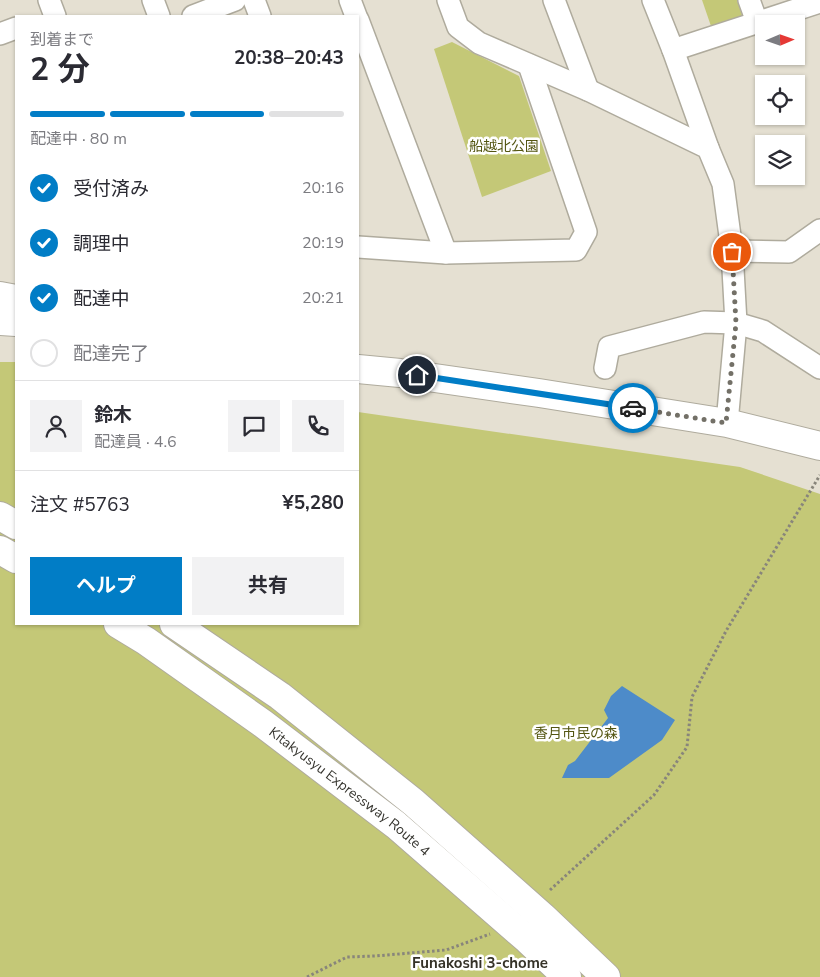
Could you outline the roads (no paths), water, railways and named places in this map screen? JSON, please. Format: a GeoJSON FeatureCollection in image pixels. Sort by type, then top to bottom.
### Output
{"type":"FeatureCollection","features":[{"type":"Feature","properties":{"kind":"highway"},"geometry":{"type":"LineString","coordinates":[[0,296],[15,299]]}},
{"type":"Feature","properties":{"kind":"highway"},"geometry":{"type":"LineString","coordinates":[[0,320],[15,322]]}},
{"type":"Feature","properties":{"kind":"highway"},"geometry":{"type":"LineString","coordinates":[[359,363],[400,373]]}},
{"type":"Feature","properties":{"kind":"highway"},"geometry":{"type":"LineString","coordinates":[[359,368],[539,393],[726,423],[820,446]]}},
{"type":"Feature","properties":{"kind":"highway"},"geometry":{"type":"LineString","coordinates":[[0,516],[15,524]]}},
{"type":"Feature","properties":{"kind":"highway"},"geometry":{"type":"LineString","coordinates":[[0,550],[15,559]]}},
{"type":"Feature","properties":{"kind":"highway","name":"Kitakyusyu Expressway Route 4"},"geometry":{"type":"LineString","coordinates":[[120,625],[146,641],[262,723],[396,825],[568,977]]}},
{"type":"Feature","properties":{"kind":"highway","name":"Kitakyusyu Expressway Route 4"},"geometry":{"type":"LineString","coordinates":[[175,625],[280,696],[413,802],[543,917],[606,977]]}},
{"type":"Feature","properties":{"kind":"highway"},"geometry":{"type":"LineString","coordinates":[[543,917],[613,977]]}},
{"type":"Feature","properties":{"kind":"highway"},"geometry":{"type":"LineString","coordinates":[[528,940],[563,977]]}},
{"type":"Feature","properties":{"kind":"street"},"geometry":{"type":"LineString","coordinates":[[153,0],[160,15]]}},
{"type":"Feature","properties":{"kind":"street"},"geometry":{"type":"LineString","coordinates":[[196,15],[235,0]]}},
{"type":"Feature","properties":{"kind":"street"},"geometry":{"type":"LineString","coordinates":[[254,0],[260,15]]}},
{"type":"Feature","properties":{"kind":"street"},"geometry":{"type":"LineString","coordinates":[[350,0],[356,15]]}},
{"type":"Feature","properties":{"kind":"street"},"geometry":{"type":"LineString","coordinates":[[448,0],[458,27],[479,42],[588,90],[708,148]]}},
{"type":"Feature","properties":{"kind":"street"},"geometry":{"type":"LineString","coordinates":[[554,0],[588,90]]}},
{"type":"Feature","properties":{"kind":"street"},"geometry":{"type":"LineString","coordinates":[[653,0],[723,184],[732,252],[736,323],[726,423]]}},
{"type":"Feature","properties":{"kind":"street"},"geometry":{"type":"LineString","coordinates":[[749,0],[755,16]]}},
{"type":"Feature","properties":{"kind":"street"},"geometry":{"type":"LineString","coordinates":[[779,15],[820,2]]}},
{"type":"Feature","properties":{"kind":"street"},"geometry":{"type":"LineString","coordinates":[[359,23],[446,253]]}},
{"type":"Feature","properties":{"kind":"street"},"geometry":{"type":"LineString","coordinates":[[673,50],[755,23]]}},
{"type":"Feature","properties":{"kind":"street"},"geometry":{"type":"LineString","coordinates":[[0,34],[15,28]]}},
{"type":"Feature","properties":{"kind":"street"},"geometry":{"type":"LineString","coordinates":[[359,247],[446,253],[576,250],[586,232],[530,65]]}},
{"type":"Feature","properties":{"kind":"street"},"geometry":{"type":"LineString","coordinates":[[732,252],[789,252],[817,236]]}},
{"type":"Feature","properties":{"kind":"street"},"geometry":{"type":"LineString","coordinates":[[605,368],[609,347],[704,322],[736,323],[763,331],[820,368]]}},
{"type":"Feature","properties":{"kind":"water"},"geometry":{"type":"Polygon","coordinates":[[[622,686],[675,720],[662,740],[609,778],[562,778],[568,765],[575,761],[608,718],[604,710],[611,696],[622,686]]]}},
{"type":"Feature","properties":{"kind":"district","name":"Funakoshi 3-chome"},"geometry":{"type":"Point","coordinates":[480,963]}},
{"type":"Feature","properties":{"kind":"park label","name":"船越北公園"},"geometry":{"type":"Point","coordinates":[504,146]}},
{"type":"Feature","properties":{"kind":"park label","name":"香月市民の森"},"geometry":{"type":"Point","coordinates":[576,733]}}]}
